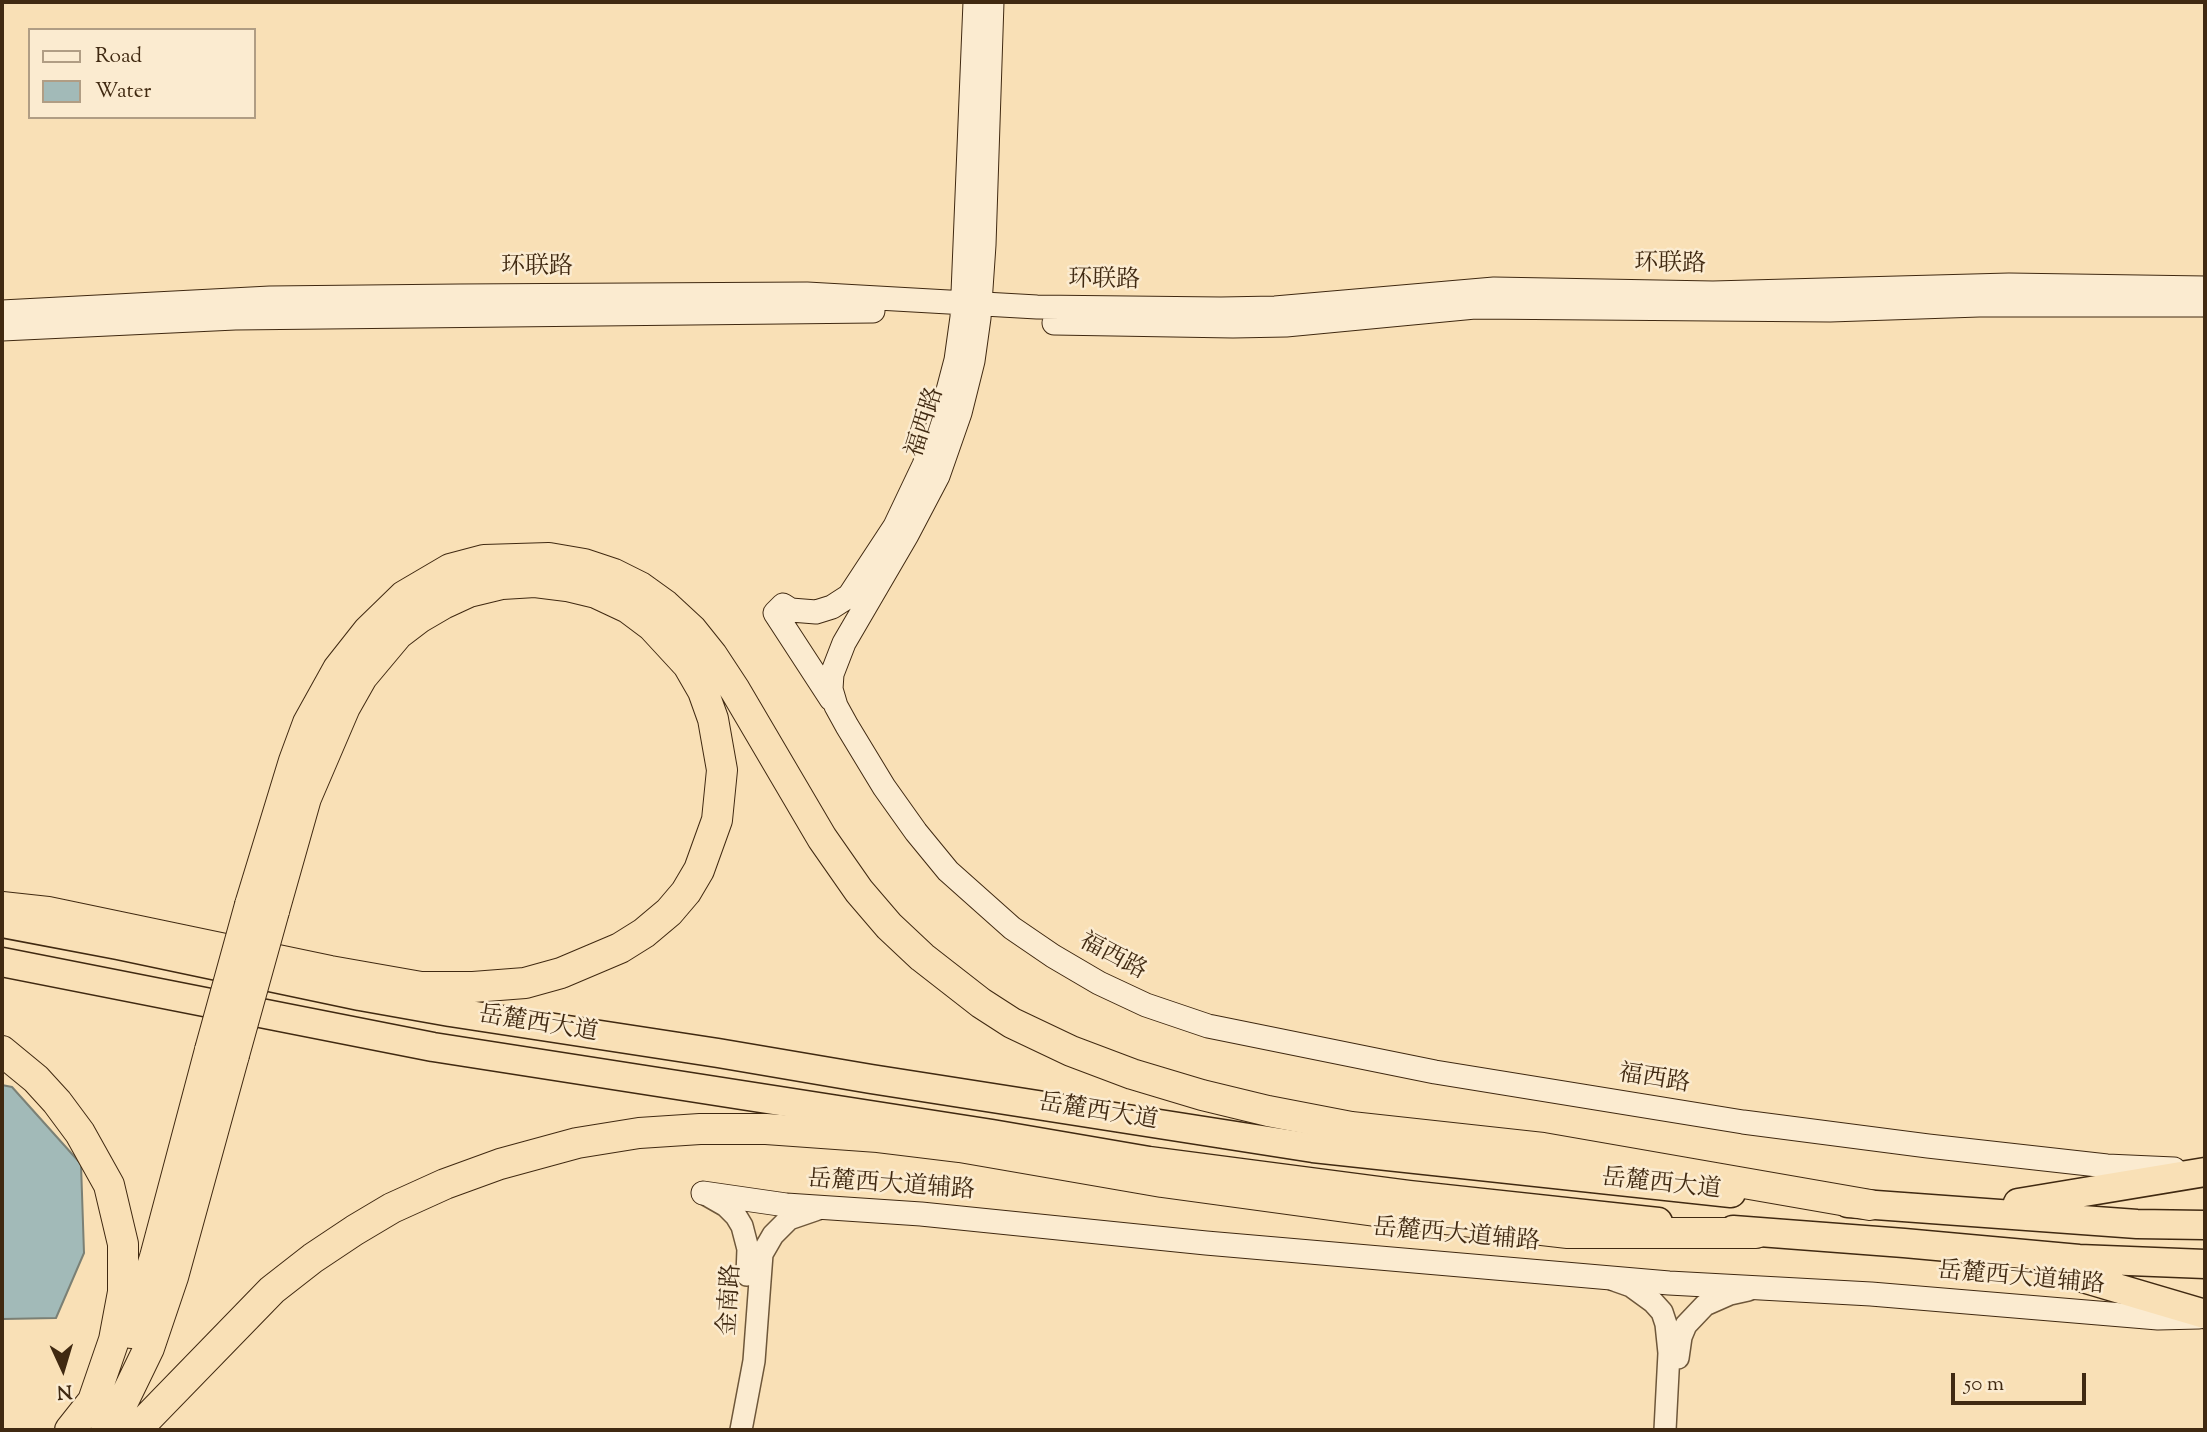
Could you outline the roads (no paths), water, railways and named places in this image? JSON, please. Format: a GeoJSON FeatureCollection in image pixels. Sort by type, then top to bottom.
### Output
{"type":"FeatureCollection","features":[{"type":"Feature","properties":{"kind":"highway"},"geometry":{"type":"LineString","coordinates":[[70,1430],[93,1401],[120,1357],[141,1305],[222,1053],[262,908],[294,761],[308,723],[338,669],[368,631],[404,596],[450,569],[484,559],[549,558],[584,565],[631,583],[665,605],[692,630],[712,654],[822,838],[859,891],[889,926],[922,957],[981,1003],[1023,1028],[1071,1051],[1132,1074],[1202,1095],[1351,1127],[1543,1149],[1870,1205]]}},
{"type":"Feature","properties":{"kind":"highway"},"geometry":{"type":"LineString","coordinates":[[2,907],[48,912],[330,971],[421,987],[525,983],[561,973],[620,948],[644,933],[686,892],[699,870],[717,820],[722,770],[713,719],[703,691],[688,665],[652,626],[628,608],[596,593],[535,582],[502,584],[469,592],[443,604],[398,634],[362,677],[329,739],[262,908]]}},
{"type":"Feature","properties":{"kind":"highway","name":"岳麓西大道"},"geometry":{"type":"LineString","coordinates":[[2,923],[450,1012],[1313,1147],[1753,1196],[2137,1224],[2205,1225]]}},
{"type":"Feature","properties":{"kind":"highway","name":"岳麓西大道"},"geometry":{"type":"LineString","coordinates":[[2,962],[433,1048],[1149,1161],[1409,1195],[1756,1233],[2079,1259],[2205,1264]]}},
{"type":"Feature","properties":{"kind":"highway"},"geometry":{"type":"LineString","coordinates":[[2,1051],[36,1079],[80,1133],[109,1185],[117,1213],[123,1244],[123,1292],[119,1321],[93,1401]]}},
{"type":"Feature","properties":{"kind":"highway"},"geometry":{"type":"LineString","coordinates":[[106,1430],[118,1412],[149,1348],[173,1276],[222,1053]]}},
{"type":"Feature","properties":{"kind":"highway"},"geometry":{"type":"LineString","coordinates":[[136,1430],[272,1290],[313,1258],[392,1208],[500,1164],[577,1143],[639,1133],[766,1129],[878,1137],[960,1147],[1162,1182],[1375,1211],[1568,1233],[1756,1233]]}},
{"type":"Feature","properties":{"kind":"highway"},"geometry":{"type":"LineString","coordinates":[[1972,1211],[2205,1171]]}},
{"type":"Feature","properties":{"kind":"highway"},"geometry":{"type":"LineString","coordinates":[[1986,1250],[2205,1315]]}},
{"type":"Feature","properties":{"kind":"main road"},"geometry":{"type":"LineString","coordinates":[[836,706],[775,612],[783,605],[801,612],[816,612],[832,607],[849,596],[895,526],[924,465],[941,417],[971,310],[975,2]]}},
{"type":"Feature","properties":{"kind":"main road","name":"福西路"},"geometry":{"type":"LineString","coordinates":[[992,2],[971,310],[973,361],[960,413],[938,476],[837,656],[831,690],[836,706],[884,787],[948,871],[1012,928],[1053,956],[1099,983],[1146,1005],[1209,1026],[1435,1072],[1743,1122],[2107,1166],[2205,1171]]}},
{"type":"Feature","properties":{"kind":"main road","name":"环联路"},"geometry":{"type":"LineString","coordinates":[[2,329],[235,318],[893,312],[1037,307],[1275,308],[1494,289],[1713,293],[2009,285],[2205,288]]}},
{"type":"Feature","properties":{"kind":"main road","name":"环联路"},"geometry":{"type":"LineString","coordinates":[[2,312],[270,298],[807,294],[971,310],[1045,323],[1233,327],[1475,307],[1830,310],[1979,305],[2205,305]]}},
{"type":"Feature","properties":{"kind":"main road","name":"岳麓西大道辅路"},"geometry":{"type":"LineString","coordinates":[[703,1193],[753,1202],[921,1214],[1206,1243],[1752,1289],[1871,1294],[2158,1318],[2205,1315]]}},
{"type":"Feature","properties":{"kind":"street","name":"金南路"},"geometry":{"type":"LineString","coordinates":[[703,1193],[726,1206],[736,1216],[747,1237],[740,1384],[730,1430]]}},
{"type":"Feature","properties":{"kind":"street","name":"金南路"},"geometry":{"type":"LineString","coordinates":[[741,1430],[754,1361],[762,1254],[773,1236],[789,1219],[824,1208]]}},
{"type":"Feature","properties":{"kind":"street"},"geometry":{"type":"LineString","coordinates":[[1606,1277],[1631,1286],[1662,1312],[1669,1337],[1665,1430]]}},
{"type":"Feature","properties":{"kind":"street"},"geometry":{"type":"LineString","coordinates":[[1674,1430],[1679,1353],[1686,1325],[1711,1302],[1752,1289]]}},
{"type":"Feature","properties":{"kind":"water"},"geometry":{"type":"Polygon","coordinates":[[[2,1085],[12,1087],[81,1164],[84,1253],[56,1318],[3,1319],[2,1316],[2,1085]]]}}]}
